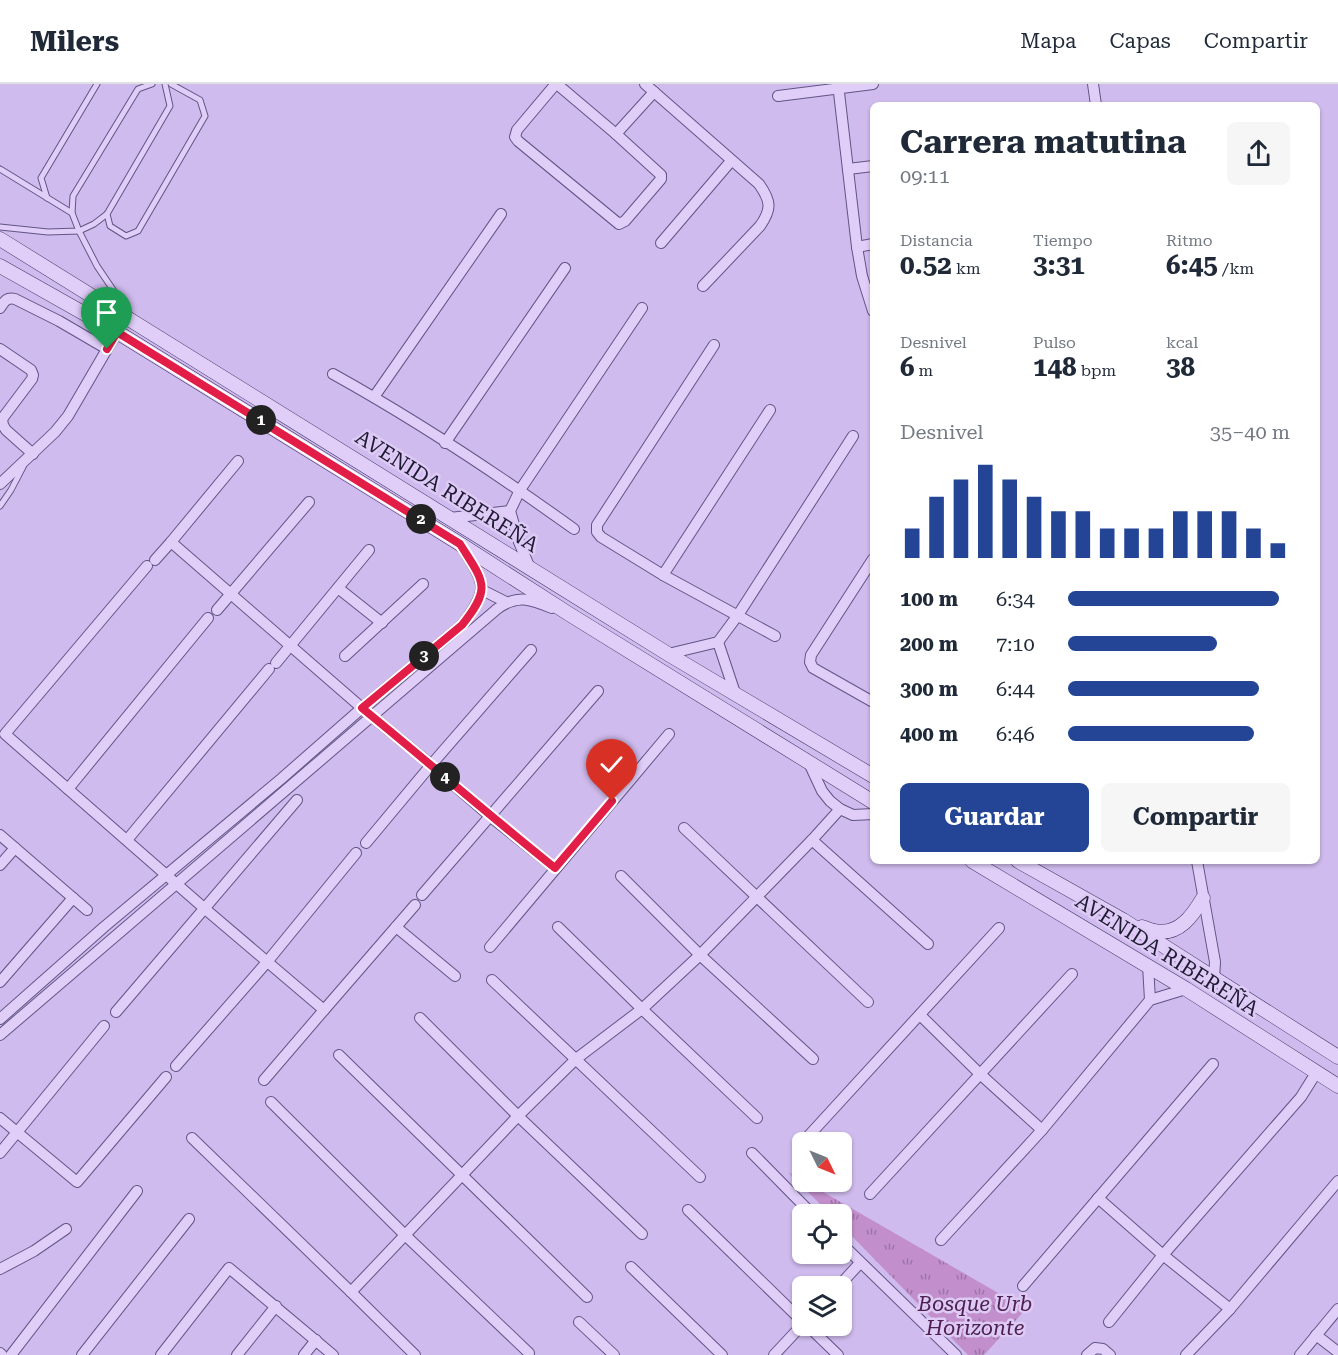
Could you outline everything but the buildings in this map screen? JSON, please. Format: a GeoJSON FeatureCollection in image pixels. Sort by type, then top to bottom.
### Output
{"type":"FeatureCollection","features":[{"type":"Feature","properties":{"kind":"street"},"geometry":{"type":"LineString","coordinates":[[645,84],[759,184],[770,206],[768,215],[760,226],[703,286]]}},
{"type":"Feature","properties":{"kind":"street"},"geometry":{"type":"LineString","coordinates":[[778,96],[838,86],[873,84]]}},
{"type":"Feature","properties":{"kind":"street"},"geometry":{"type":"LineString","coordinates":[[1093,84],[1096,102]]}},
{"type":"Feature","properties":{"kind":"street"},"geometry":{"type":"LineString","coordinates":[[558,85],[616,134],[661,175],[661,179],[640,204],[625,221],[619,224],[515,137],[517,130],[554,86],[558,85]]}},
{"type":"Feature","properties":{"kind":"street"},"geometry":{"type":"LineString","coordinates":[[838,86],[857,247],[862,276],[870,301]]}},
{"type":"Feature","properties":{"kind":"street"},"geometry":{"type":"LineString","coordinates":[[616,134],[654,92]]}},
{"type":"Feature","properties":{"kind":"street"},"geometry":{"type":"LineString","coordinates":[[661,243],[731,161]]}},
{"type":"Feature","properties":{"kind":"street"},"geometry":{"type":"LineString","coordinates":[[848,169],[870,166]]}},
{"type":"Feature","properties":{"kind":"street"},"geometry":{"type":"LineString","coordinates":[[374,397],[501,214]]}},
{"type":"Feature","properties":{"kind":"street","name":"AVENIDA RIBEREÑA"},"geometry":{"type":"LineString","coordinates":[[0,239],[668,654],[870,774]]}},
{"type":"Feature","properties":{"kind":"street"},"geometry":{"type":"LineString","coordinates":[[857,247],[870,245]]}},
{"type":"Feature","properties":{"kind":"street","name":"AVENIDA RIBEREÑA"},"geometry":{"type":"LineString","coordinates":[[0,266],[117,332],[870,800]]}},
{"type":"Feature","properties":{"kind":"street"},"geometry":{"type":"LineString","coordinates":[[445,442],[565,268]]}},
{"type":"Feature","properties":{"kind":"street"},"geometry":{"type":"LineString","coordinates":[[0,308],[10,297],[59,321],[107,349]]}},
{"type":"Feature","properties":{"kind":"street"},"geometry":{"type":"LineString","coordinates":[[529,566],[515,532],[510,511],[520,490],[642,308]]}},
{"type":"Feature","properties":{"kind":"street"},"geometry":{"type":"LineString","coordinates":[[0,484],[56,432],[68,416],[117,332]]}},
{"type":"Feature","properties":{"kind":"street"},"geometry":{"type":"LineString","coordinates":[[714,345],[597,525],[597,532],[601,537],[663,575],[776,636]]}},
{"type":"Feature","properties":{"kind":"street"},"geometry":{"type":"LineString","coordinates":[[0,349],[32,370],[32,379],[2,419],[6,430],[30,457]]}},
{"type":"Feature","properties":{"kind":"street"},"geometry":{"type":"LineString","coordinates":[[333,374],[374,397],[520,490],[574,529]]}},
{"type":"Feature","properties":{"kind":"street"},"geometry":{"type":"LineString","coordinates":[[663,575],[770,410]]}},
{"type":"Feature","properties":{"kind":"street"},"geometry":{"type":"LineString","coordinates":[[668,654],[718,642],[738,615],[854,436]]}},
{"type":"Feature","properties":{"kind":"street"},"geometry":{"type":"LineString","coordinates":[[238,461],[3,737],[68,789],[324,1010]]}},
{"type":"Feature","properties":{"kind":"street"},"geometry":{"type":"LineString","coordinates":[[68,789],[212,614],[309,502]]}},
{"type":"Feature","properties":{"kind":"street"},"geometry":{"type":"LineString","coordinates":[[450,518],[510,511]]}},
{"type":"Feature","properties":{"kind":"street"},"geometry":{"type":"LineString","coordinates":[[171,542],[362,708],[555,868]]}},
{"type":"Feature","properties":{"kind":"street"},"geometry":{"type":"LineString","coordinates":[[0,1019],[462,625],[473,611],[482,590],[481,579],[460,544]]}},
{"type":"Feature","properties":{"kind":"street"},"geometry":{"type":"LineString","coordinates":[[127,840],[369,550]]}},
{"type":"Feature","properties":{"kind":"street"},"geometry":{"type":"LineString","coordinates":[[870,564],[811,655],[810,662],[813,668],[870,700]]}},
{"type":"Feature","properties":{"kind":"street"},"geometry":{"type":"LineString","coordinates":[[345,656],[423,585]]}},
{"type":"Feature","properties":{"kind":"street"},"geometry":{"type":"LineString","coordinates":[[338,588],[382,623]]}},
{"type":"Feature","properties":{"kind":"street"},"geometry":{"type":"LineString","coordinates":[[482,590],[506,602]]}},
{"type":"Feature","properties":{"kind":"street"},"geometry":{"type":"LineString","coordinates":[[0,1035],[506,602],[521,599],[532,600],[569,614]]}},
{"type":"Feature","properties":{"kind":"street"},"geometry":{"type":"LineString","coordinates":[[718,642],[735,693]]}},
{"type":"Feature","properties":{"kind":"street"},"geometry":{"type":"LineString","coordinates":[[366,843],[531,650]]}},
{"type":"Feature","properties":{"kind":"street"},"geometry":{"type":"LineString","coordinates":[[423,895],[598,691]]}},
{"type":"Feature","properties":{"kind":"street"},"geometry":{"type":"LineString","coordinates":[[490,947],[669,734]]}},
{"type":"Feature","properties":{"kind":"street"},"geometry":{"type":"LineString","coordinates":[[809,763],[822,791],[830,801],[853,815],[870,814]]}},
{"type":"Feature","properties":{"kind":"street"},"geometry":{"type":"LineString","coordinates":[[116,1012],[297,800]]}},
{"type":"Feature","properties":{"kind":"street"},"geometry":{"type":"LineString","coordinates":[[351,1292],[518,1116],[576,1059],[642,1009],[700,955],[840,809]]}},
{"type":"Feature","properties":{"kind":"street"},"geometry":{"type":"LineString","coordinates":[[684,828],[868,1002]]}},
{"type":"Feature","properties":{"kind":"street"},"geometry":{"type":"LineString","coordinates":[[0,835],[87,910]]}},
{"type":"Feature","properties":{"kind":"street"},"geometry":{"type":"LineString","coordinates":[[812,840],[928,944]]}},
{"type":"Feature","properties":{"kind":"street"},"geometry":{"type":"LineString","coordinates":[[0,866],[15,848]]}},
{"type":"Feature","properties":{"kind":"street"},"geometry":{"type":"LineString","coordinates":[[176,1066],[267,962],[356,853]]}},
{"type":"Feature","properties":{"kind":"street","name":"AVENIDA RIBEREÑA"},"geometry":{"type":"LineString","coordinates":[[977,864],[1148,965],[1338,1086]]}},
{"type":"Feature","properties":{"kind":"street","name":"AVENIDA RIBEREÑA"},"geometry":{"type":"LineString","coordinates":[[1023,864],[1123,920],[1338,1057]]}},
{"type":"Feature","properties":{"kind":"street"},"geometry":{"type":"LineString","coordinates":[[1197,864],[1215,962],[1214,979]]}},
{"type":"Feature","properties":{"kind":"street"},"geometry":{"type":"LineString","coordinates":[[621,876],[700,955],[813,1059]]}},
{"type":"Feature","properties":{"kind":"street"},"geometry":{"type":"LineString","coordinates":[[0,982],[73,898]]}},
{"type":"Feature","properties":{"kind":"street"},"geometry":{"type":"LineString","coordinates":[[1123,920],[1156,932],[1171,931],[1194,913],[1203,898]]}},
{"type":"Feature","properties":{"kind":"street"},"geometry":{"type":"LineString","coordinates":[[264,1080],[414,905]]}},
{"type":"Feature","properties":{"kind":"street"},"geometry":{"type":"LineString","coordinates":[[396,927],[455,976]]}},
{"type":"Feature","properties":{"kind":"street"},"geometry":{"type":"LineString","coordinates":[[558,927],[757,1118]]}},
{"type":"Feature","properties":{"kind":"street"},"geometry":{"type":"LineString","coordinates":[[812,1132],[999,928]]}},
{"type":"Feature","properties":{"kind":"street"},"geometry":{"type":"LineString","coordinates":[[1148,965],[1150,1000]]}},
{"type":"Feature","properties":{"kind":"street"},"geometry":{"type":"LineString","coordinates":[[870,1194],[1072,974]]}},
{"type":"Feature","properties":{"kind":"street"},"geometry":{"type":"LineString","coordinates":[[492,980],[700,1177]]}},
{"type":"Feature","properties":{"kind":"street"},"geometry":{"type":"LineString","coordinates":[[941,1240],[1042,1130],[1150,1000],[1186,989]]}},
{"type":"Feature","properties":{"kind":"street"},"geometry":{"type":"LineString","coordinates":[[920,1015],[1042,1130]]}},
{"type":"Feature","properties":{"kind":"street"},"geometry":{"type":"LineString","coordinates":[[420,1018],[518,1116],[642,1234]]}},
{"type":"Feature","properties":{"kind":"street"},"geometry":{"type":"LineString","coordinates":[[0,1153],[104,1026]]}},
{"type":"Feature","properties":{"kind":"street"},"geometry":{"type":"LineString","coordinates":[[339,1055],[587,1297]]}},
{"type":"Feature","properties":{"kind":"street"},"geometry":{"type":"LineString","coordinates":[[1023,1286],[1213,1064]]}},
{"type":"Feature","properties":{"kind":"street"},"geometry":{"type":"LineString","coordinates":[[1110,1322],[1163,1255],[1301,1097],[1316,1073]]}},
{"type":"Feature","properties":{"kind":"street"},"geometry":{"type":"LineString","coordinates":[[0,1118],[77,1182],[166,1077]]}},
{"type":"Feature","properties":{"kind":"street"},"geometry":{"type":"LineString","coordinates":[[271,1101],[405,1235],[529,1353]]}},
{"type":"Feature","properties":{"kind":"street"},"geometry":{"type":"LineString","coordinates":[[192,1138],[415,1355]]}},
{"type":"Feature","properties":{"kind":"street"},"geometry":{"type":"LineString","coordinates":[[752,1153],[802,1204]]}},
{"type":"Feature","properties":{"kind":"street"},"geometry":{"type":"LineString","coordinates":[[1186,1355],[1230,1309],[1338,1181]]}},
{"type":"Feature","properties":{"kind":"street"},"geometry":{"type":"LineString","coordinates":[[11,1355],[137,1191]]}},
{"type":"Feature","properties":{"kind":"street"},"geometry":{"type":"LineString","coordinates":[[1098,1198],[1230,1309]]}},
{"type":"Feature","properties":{"kind":"street"},"geometry":{"type":"LineString","coordinates":[[688,1210],[792,1313]]}},
{"type":"Feature","properties":{"kind":"street"},"geometry":{"type":"LineString","coordinates":[[82,1355],[189,1219]]}},
{"type":"Feature","properties":{"kind":"street"},"geometry":{"type":"LineString","coordinates":[[0,1269],[34,1251],[66,1229]]}},
{"type":"Feature","properties":{"kind":"street"},"geometry":{"type":"LineString","coordinates":[[852,1255],[956,1355]]}},
{"type":"Feature","properties":{"kind":"street"},"geometry":{"type":"LineString","coordinates":[[848,1276],[860,1263]]}},
{"type":"Feature","properties":{"kind":"street"},"geometry":{"type":"LineString","coordinates":[[160,1355],[229,1268],[333,1355]]}},
{"type":"Feature","properties":{"kind":"street"},"geometry":{"type":"LineString","coordinates":[[631,1268],[722,1355]]}},
{"type":"Feature","properties":{"kind":"street"},"geometry":{"type":"LineString","coordinates":[[237,1355],[276,1306]]}},
{"type":"Feature","properties":{"kind":"street"},"geometry":{"type":"LineString","coordinates":[[1300,1355],[1338,1309]]}},
{"type":"Feature","properties":{"kind":"street"},"geometry":{"type":"LineString","coordinates":[[579,1322],[614,1355]]}},
{"type":"Feature","properties":{"kind":"street"},"geometry":{"type":"LineString","coordinates":[[774,1355],[792,1334]]}},
{"type":"Feature","properties":{"kind":"street"},"geometry":{"type":"LineString","coordinates":[[1316,1335],[1338,1352]]}},
{"type":"Feature","properties":{"kind":"street"},"geometry":{"type":"LineString","coordinates":[[818,1336],[838,1355]]}},
{"type":"Feature","properties":{"kind":"street"},"geometry":{"type":"LineString","coordinates":[[304,1355],[316,1340]]}},
{"type":"Feature","properties":{"kind":"street"},"geometry":{"type":"LineString","coordinates":[[1087,1355],[1095,1348],[1103,1349],[1110,1355]]}},
{"type":"Feature","properties":{"kind":"lane"},"geometry":{"type":"LineString","coordinates":[[47,198],[41,178],[97,84]]}},
{"type":"Feature","properties":{"kind":"lane"},"geometry":{"type":"LineString","coordinates":[[134,321],[98,266],[72,213],[74,196],[138,89],[152,84]]}},
{"type":"Feature","properties":{"kind":"lane"},"geometry":{"type":"LineString","coordinates":[[0,227],[48,232],[79,231],[94,224],[107,214],[170,106],[165,84]]}},
{"type":"Feature","properties":{"kind":"lane"},"geometry":{"type":"LineString","coordinates":[[107,214],[110,226],[126,236],[138,231],[205,116],[200,100],[171,84]]}},
{"type":"Feature","properties":{"kind":"lane"},"geometry":{"type":"LineString","coordinates":[[0,169],[72,213]]}},
{"type":"Feature","properties":{"kind":"lane"},"geometry":{"type":"LineString","coordinates":[[0,506],[30,457]]}},
{"type":"Feature","properties":{"kind":"green space","name":"Bosque Urb Horizonte"},"geometry":{"type":"Polygon","coordinates":[[[808,1192],[823,1192],[844,1204],[820,1204],[808,1192]]]}},
{"type":"Feature","properties":{"kind":"green space","name":"Bosque Urb Horizonte"},"geometry":{"type":"Polygon","coordinates":[[[852,1209],[1026,1309],[984,1355],[968,1355],[852,1236],[852,1209]]]}},
{"type":"Feature","properties":{"kind":"route"},"geometry":{"type":"LineString","coordinates":[[107,349],[117,332],[460,544],[481,579],[482,590],[473,611],[462,625],[362,708],[555,868],[612,801]]}}]}
